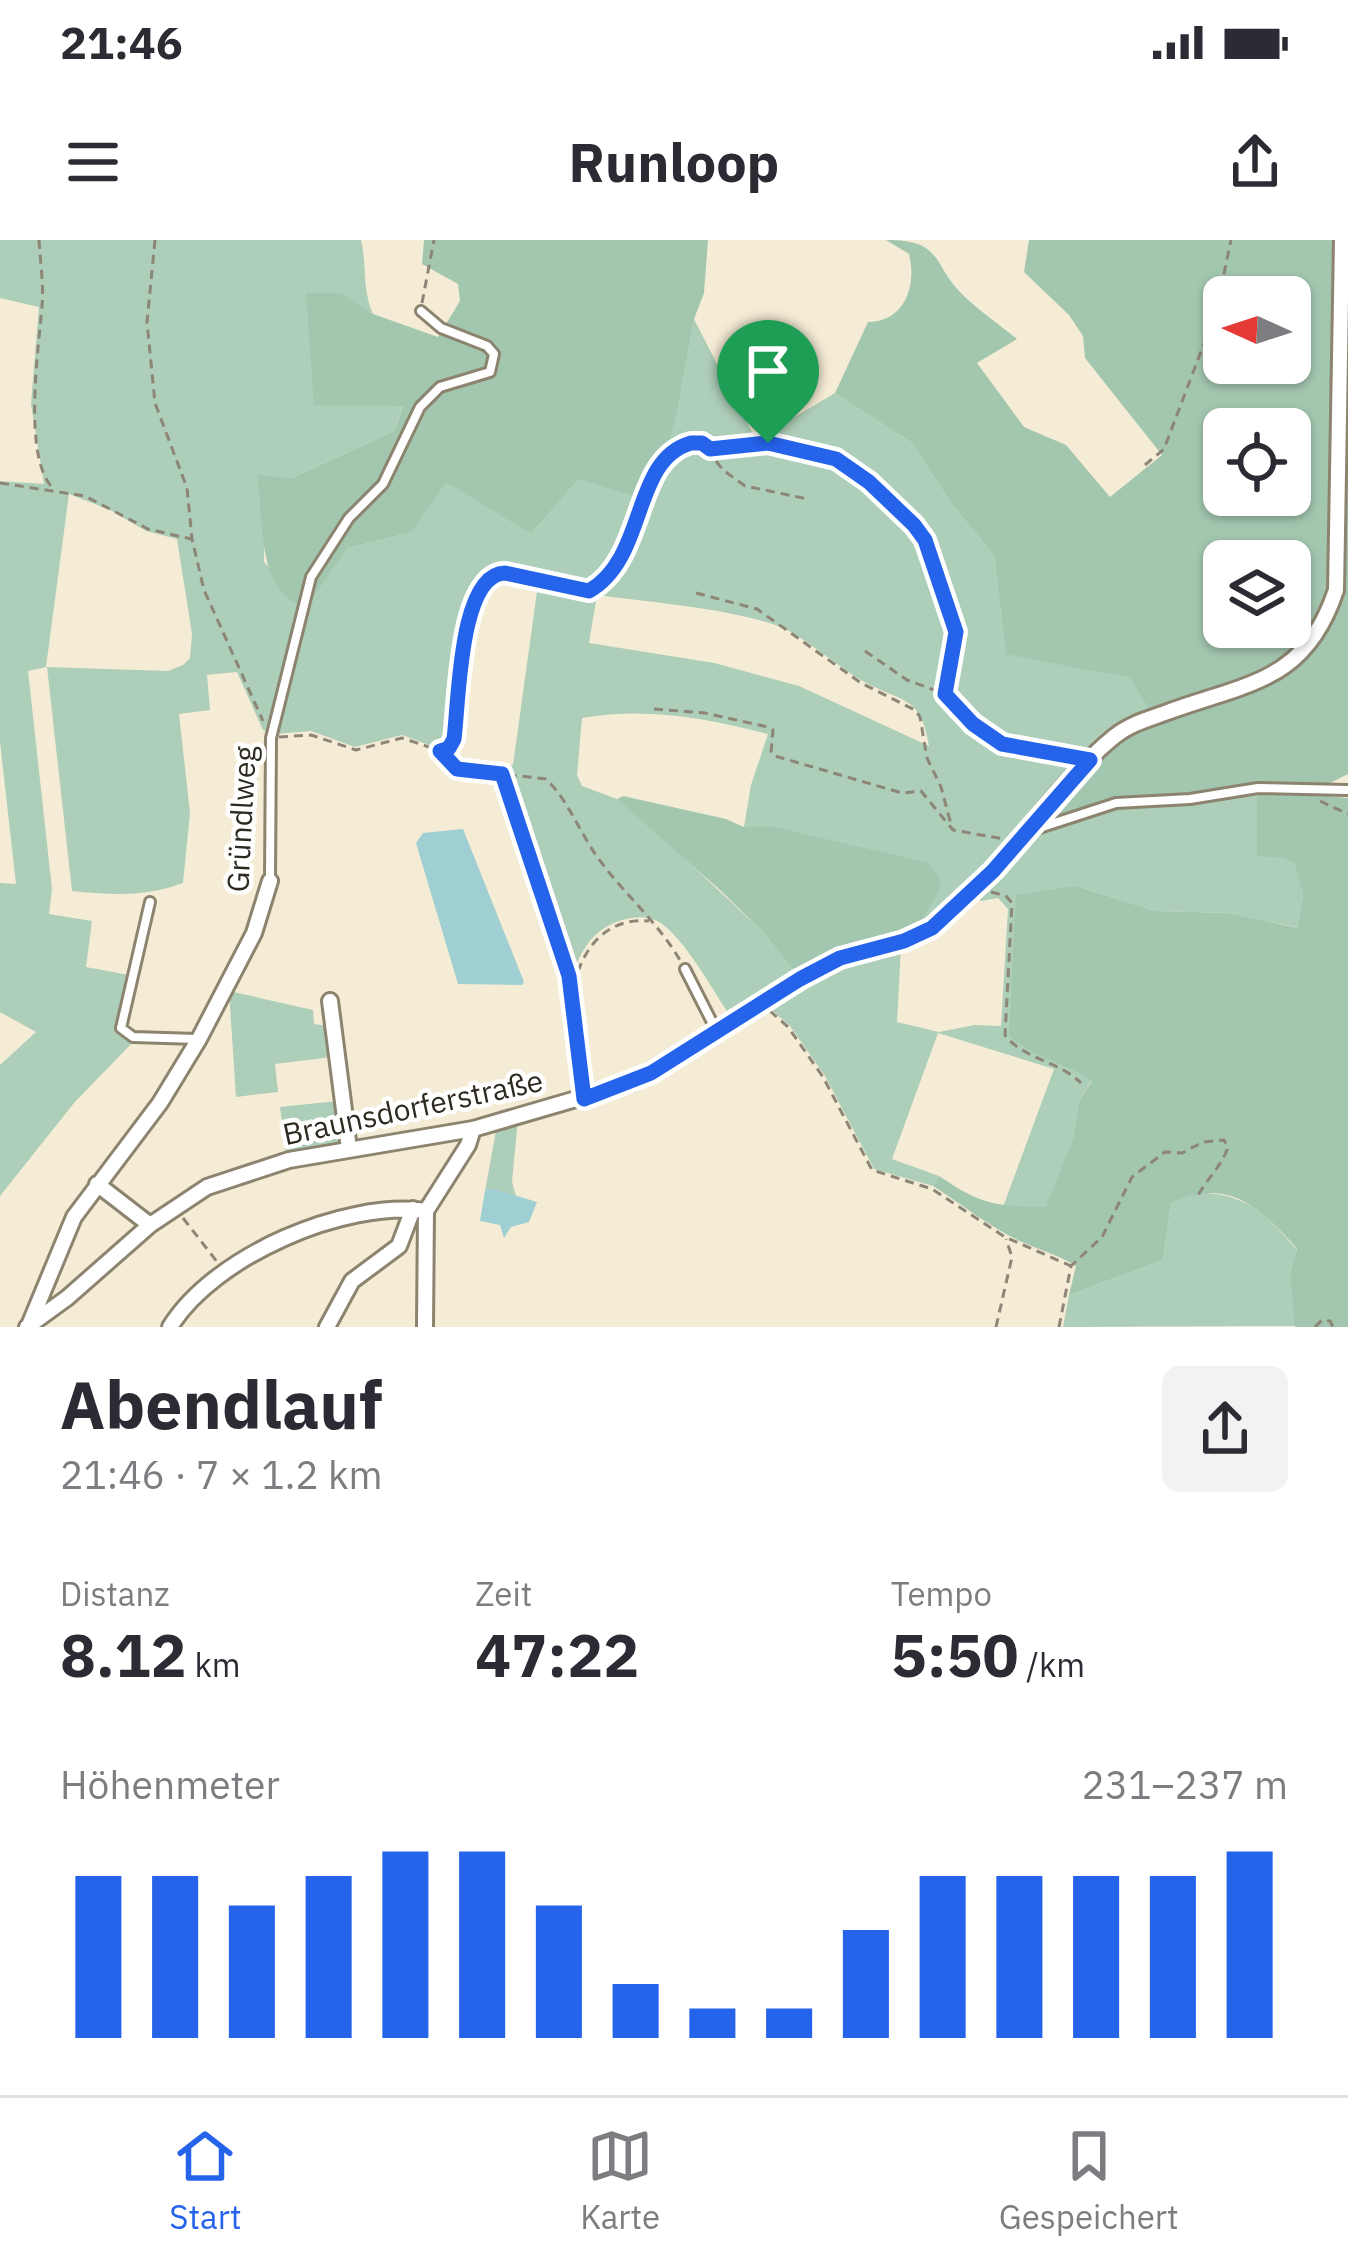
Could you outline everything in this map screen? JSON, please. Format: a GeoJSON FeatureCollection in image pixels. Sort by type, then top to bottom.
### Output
{"type":"FeatureCollection","features":[{"type":"Feature","properties":{"kind":"street","name":"Braunsdorferstraße"},"geometry":{"type":"LineString","coordinates":[[28,1325],[67,1298],[150,1226],[207,1187],[247,1172],[472,1129],[584,1099],[651,1073],[840,958],[917,936],[971,893],[1090,760],[1134,724],[1259,683],[1288,664],[1328,616],[1336,590],[1342,240]]}},
{"type":"Feature","properties":{"kind":"street","name":"Gründlweg"},"geometry":{"type":"LineString","coordinates":[[28,1325],[74,1217],[167,1093],[199,1039],[254,933],[270,880]]}},
{"type":"Feature","properties":{"kind":"street"},"geometry":{"type":"LineString","coordinates":[[330,1001],[349,1149]]}},
{"type":"Feature","properties":{"kind":"street"},"geometry":{"type":"LineString","coordinates":[[327,1327],[352,1281],[399,1246],[468,1145],[472,1129]]}},
{"type":"Feature","properties":{"kind":"street"},"geometry":{"type":"LineString","coordinates":[[97,1184],[150,1226]]}},
{"type":"Feature","properties":{"kind":"street"},"geometry":{"type":"LineString","coordinates":[[170,1327],[195,1295],[226,1273],[320,1223],[368,1211],[420,1210]]}},
{"type":"Feature","properties":{"kind":"street"},"geometry":{"type":"LineString","coordinates":[[420,1210],[425,1327]]}},
{"type":"Feature","properties":{"kind":"lane","name":"Gründlweg"},"geometry":{"type":"LineString","coordinates":[[270,880],[271,738],[304,600],[324,552],[383,484],[420,406],[440,387],[490,372],[495,365],[494,353],[487,346],[441,328],[421,310]]}},
{"type":"Feature","properties":{"kind":"lane"},"geometry":{"type":"LineString","coordinates":[[1030,831],[1116,803],[1190,799],[1258,788],[1347,790]]}},
{"type":"Feature","properties":{"kind":"lane"},"geometry":{"type":"LineString","coordinates":[[150,902],[122,1028],[133,1037],[199,1039]]}},
{"type":"Feature","properties":{"kind":"lane"},"geometry":{"type":"LineString","coordinates":[[685,969],[716,1031]]}},
{"type":"Feature","properties":{"kind":"path"},"geometry":{"type":"LineString","coordinates":[[39,240],[42,307],[34,404],[44,475],[53,488]]}},
{"type":"Feature","properties":{"kind":"path"},"geometry":{"type":"LineString","coordinates":[[154,240],[147,322],[155,403],[187,488],[192,539],[216,622],[271,738],[311,735],[356,750],[402,738],[440,751],[457,769],[535,775],[555,787],[596,856],[668,939],[685,969]]}},
{"type":"Feature","properties":{"kind":"path"},"geometry":{"type":"LineString","coordinates":[[421,310],[434,240]]}},
{"type":"Feature","properties":{"kind":"path"},"geometry":{"type":"LineString","coordinates":[[1145,465],[1164,449],[1216,312],[1231,240]]}},
{"type":"Feature","properties":{"kind":"path"},"geometry":{"type":"LineString","coordinates":[[440,751],[454,739],[470,608],[484,580],[505,573],[589,591],[602,584],[632,540],[665,456],[691,443],[702,443],[723,470],[745,486],[808,499]]}},
{"type":"Feature","properties":{"kind":"path"},"geometry":{"type":"LineString","coordinates":[[710,449],[768,443],[836,459],[869,482],[914,525],[925,540],[956,632],[945,694]]}},
{"type":"Feature","properties":{"kind":"path"},"geometry":{"type":"LineString","coordinates":[[0,483],[85,496],[148,530],[192,539]]}},
{"type":"Feature","properties":{"kind":"path"},"geometry":{"type":"LineString","coordinates":[[696,593],[757,609],[860,683],[914,710],[953,830]]}},
{"type":"Feature","properties":{"kind":"path"},"geometry":{"type":"LineString","coordinates":[[866,651],[907,680],[945,694],[973,724],[1002,744],[1090,760]]}},
{"type":"Feature","properties":{"kind":"path"},"geometry":{"type":"LineString","coordinates":[[654,709],[706,713],[768,727],[773,730],[771,752],[775,756],[902,793],[921,791],[953,830],[1001,837],[1015,847]]}},
{"type":"Feature","properties":{"kind":"path"},"geometry":{"type":"LineString","coordinates":[[502,774],[573,993],[584,1099]]}},
{"type":"Feature","properties":{"kind":"path"},"geometry":{"type":"LineString","coordinates":[[1310,792],[1348,814]]}},
{"type":"Feature","properties":{"kind":"path"},"geometry":{"type":"LineString","coordinates":[[971,893],[995,892],[1012,903],[1005,1035],[1022,1050],[1067,1069],[1081,1082]]}},
{"type":"Feature","properties":{"kind":"path"},"geometry":{"type":"LineString","coordinates":[[573,993],[580,963],[599,936],[628,921],[652,922]]}},
{"type":"Feature","properties":{"kind":"path"},"geometry":{"type":"LineString","coordinates":[[757,1005],[788,1027],[815,1065],[872,1170],[932,1189],[1005,1237],[1071,1266]]}},
{"type":"Feature","properties":{"kind":"path"},"geometry":{"type":"LineString","coordinates":[[1059,1327],[1071,1266],[1102,1237],[1132,1178],[1166,1153],[1224,1140],[1225,1159],[1196,1199]]}},
{"type":"Feature","properties":{"kind":"path"},"geometry":{"type":"LineString","coordinates":[[175,1208],[226,1273]]}},
{"type":"Feature","properties":{"kind":"path"},"geometry":{"type":"LineString","coordinates":[[996,1327],[1012,1257],[1005,1237]]}},
{"type":"Feature","properties":{"kind":"path"},"geometry":{"type":"LineString","coordinates":[[1315,1327],[1322,1319],[1333,1327]]}},
{"type":"Feature","properties":{"kind":"green space"},"geometry":{"type":"Polygon","coordinates":[[[0,240],[361,240],[373,314],[341,293],[314,405],[403,405],[394,431],[292,478],[258,476],[264,562],[306,606],[348,548],[412,532],[446,481],[531,534],[579,479],[679,403],[694,319],[756,440],[835,393],[912,443],[952,505],[994,555],[1006,653],[1130,678],[1151,713],[1132,720],[946,913],[915,932],[774,827],[744,827],[751,785],[768,734],[676,716],[582,718],[577,775],[582,786],[632,809],[763,932],[797,975],[731,1017],[677,938],[657,921],[634,918],[612,924],[587,944],[569,993],[497,770],[513,765],[539,577],[494,573],[473,593],[467,607],[452,739],[440,749],[402,735],[355,747],[311,731],[276,734],[263,730],[237,672],[207,675],[210,710],[179,714],[190,813],[183,883],[128,894],[72,891],[47,667],[168,671],[190,658],[192,634],[177,539],[146,531],[69,494],[46,667],[28,671],[52,889],[49,914],[92,921],[86,967],[129,975],[117,1024],[118,1032],[133,1042],[74,1103],[0,1196],[0,1065],[36,1032],[0,1012],[0,883],[16,884],[0,742],[0,481],[44,484],[31,404],[39,307],[0,298],[0,240]],[[597,595],[589,643],[714,663],[799,686],[929,746],[915,708],[852,674],[791,632],[725,612],[597,595]]]}},
{"type":"Feature","properties":{"kind":"green space"},"geometry":{"type":"Polygon","coordinates":[[[424,240],[708,240],[704,293],[694,319],[654,502],[579,479],[531,534],[446,482],[412,532],[348,548],[306,607],[289,599],[270,570],[257,475],[292,478],[394,431],[403,406],[314,405],[306,293],[342,293],[373,314],[438,337],[460,301],[458,284],[422,264],[424,240]]]}},
{"type":"Feature","properties":{"kind":"green space"},"geometry":{"type":"Polygon","coordinates":[[[886,240],[928,250],[965,297],[1017,339],[977,363],[1024,427],[1066,445],[1110,497],[1162,455],[1085,358],[1083,336],[1069,315],[1024,272],[1029,240],[1348,240],[1348,774],[1328,784],[1327,796],[1348,798],[1348,1327],[1295,1327],[1290,1273],[1297,1249],[1242,1200],[1210,1193],[1171,1203],[1163,1260],[1069,1295],[1076,1266],[1006,1234],[933,1186],[939,1176],[989,1202],[1046,1207],[1073,1138],[1079,1101],[1092,1081],[1009,1035],[1016,895],[1076,886],[1156,911],[1229,913],[1298,928],[1303,895],[1295,864],[1285,858],[1257,856],[1257,784],[1190,795],[1116,799],[1044,824],[1092,764],[1155,720],[1130,678],[1006,654],[994,555],[952,505],[912,443],[835,393],[868,322],[891,316],[905,300],[909,254],[886,240]]]}},
{"type":"Feature","properties":{"kind":"green space"},"geometry":{"type":"Polygon","coordinates":[[[1258,793],[1257,855],[1296,864],[1303,895],[1299,928],[1229,913],[1156,911],[1076,886],[1022,1046],[1092,1080],[1079,1101],[1073,1138],[1047,1208],[1003,1207],[1054,1069],[938,1033],[892,1159],[939,1176],[933,1186],[874,1169],[825,1076],[790,1026],[766,1005],[842,962],[901,947],[897,1022],[939,1032],[1001,1026],[1008,909],[998,898],[981,901],[974,896],[1031,837],[1116,807],[1191,804],[1258,793]]]}},
{"type":"Feature","properties":{"kind":"green space"},"geometry":{"type":"Polygon","coordinates":[[[623,796],[744,827],[774,827],[929,863],[941,881],[939,891],[915,932],[797,975],[763,932],[617,799],[623,796]]]}},
{"type":"Feature","properties":{"kind":"green space"},"geometry":{"type":"Polygon","coordinates":[[[229,991],[313,1010],[314,1024],[327,1026],[332,1057],[275,1064],[278,1092],[236,1097],[229,991]]]}},
{"type":"Feature","properties":{"kind":"green space"},"geometry":{"type":"Polygon","coordinates":[[[337,1101],[342,1138],[338,1143],[286,1152],[280,1107],[337,1101]]]}},
{"type":"Feature","properties":{"kind":"green space"},"geometry":{"type":"Polygon","coordinates":[[[518,1119],[512,1182],[516,1196],[490,1188],[485,1191],[497,1125],[518,1119]]]}},
{"type":"Feature","properties":{"kind":"green space"},"geometry":{"type":"Polygon","coordinates":[[[1193,1192],[1228,1196],[1253,1207],[1297,1250],[1290,1273],[1298,1326],[1063,1327],[1069,1295],[1163,1260],[1171,1203],[1193,1192]]]}},
{"type":"Feature","properties":{"kind":"water"},"geometry":{"type":"Polygon","coordinates":[[[463,829],[522,985],[458,984],[416,843],[423,833],[463,829]]]}},
{"type":"Feature","properties":{"kind":"water"},"geometry":{"type":"Polygon","coordinates":[[[490,1188],[537,1202],[529,1222],[511,1227],[504,1238],[500,1225],[480,1221],[485,1191],[490,1188]]]}},
{"type":"Feature","properties":{"kind":"route"},"geometry":{"type":"LineString","coordinates":[[691,443],[710,449],[768,443],[846,465],[925,540],[956,632],[945,694],[973,724],[1002,744],[1090,760],[993,871],[932,928],[904,941],[840,958],[651,1073],[584,1099],[569,976],[502,774],[457,769],[440,751],[454,739],[470,608],[484,580],[495,573],[589,591],[602,584],[632,540],[665,456],[691,443]]}}]}
